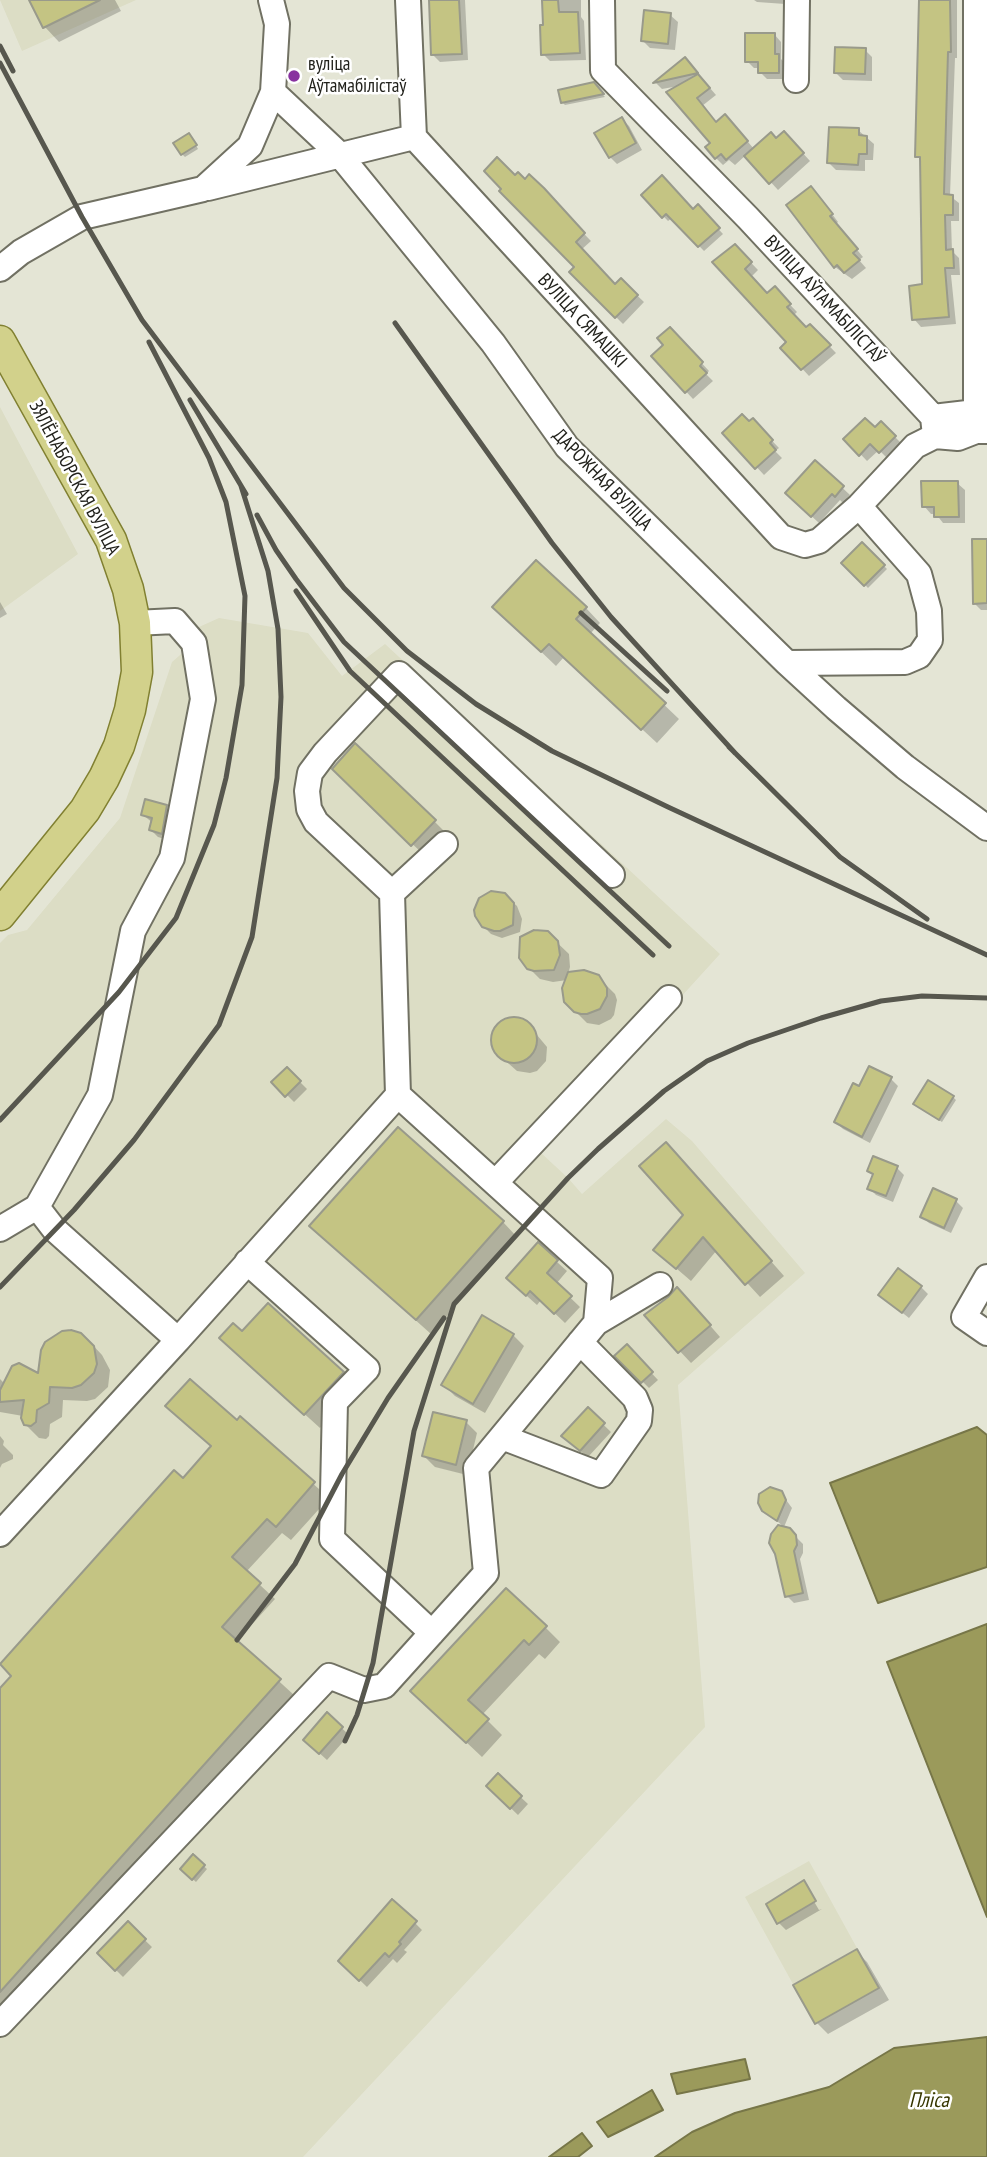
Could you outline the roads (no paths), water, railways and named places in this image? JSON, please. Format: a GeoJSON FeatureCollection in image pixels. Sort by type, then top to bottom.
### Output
{"type":"FeatureCollection","features":[{"type":"Feature","properties":{"kind":"main road","name":"ЗЯЛЁНАБОРСКАЯ ВУЛІЦА"},"geometry":{"type":"LineString","coordinates":[[0,341],[111,540],[128,589],[135,623],[137,672],[130,710],[114,757],[85,810],[0,915]]}},
{"type":"Feature","properties":{"kind":"street"},"geometry":{"type":"LineString","coordinates":[[204,190],[250,146],[273,92],[277,24],[271,0]]}},
{"type":"Feature","properties":{"kind":"street"},"geometry":{"type":"LineString","coordinates":[[0,269],[21,252],[82,217],[204,190],[414,137],[408,0]]}},
{"type":"Feature","properties":{"kind":"street","name":"ВУЛІЦА АЎТАМАБІЛІСТАЎ"},"geometry":{"type":"LineString","coordinates":[[602,0],[603,70],[748,218],[934,427]]}},
{"type":"Feature","properties":{"kind":"street"},"geometry":{"type":"LineString","coordinates":[[796,80],[797,0]]}},
{"type":"Feature","properties":{"kind":"street"},"geometry":{"type":"LineString","coordinates":[[934,427],[980,425],[976,0]]}},
{"type":"Feature","properties":{"kind":"street","name":"ДАРОЖНАЯ ВУЛІЦА"},"geometry":{"type":"LineString","coordinates":[[273,92],[339,154],[493,343],[559,439],[787,663],[905,767],[987,828]]}},
{"type":"Feature","properties":{"kind":"street","name":"ВУЛІЦА СЯМАШКІ"},"geometry":{"type":"LineString","coordinates":[[414,137],[781,537],[805,545],[820,541],[859,506],[934,427]]}},
{"type":"Feature","properties":{"kind":"street"},"geometry":{"type":"LineString","coordinates":[[787,663],[905,662],[919,656],[930,640],[929,611],[919,574],[859,506]]}},
{"type":"Feature","properties":{"kind":"street"},"geometry":{"type":"LineString","coordinates":[[0,1229],[37,1207],[100,1095],[133,930],[172,858],[203,699],[194,643],[175,621],[135,623]]}},
{"type":"Feature","properties":{"kind":"street"},"geometry":{"type":"LineString","coordinates":[[0,1534],[398,1095],[392,893],[316,822],[309,809],[307,791],[310,774],[325,753],[400,674],[612,875]]}},
{"type":"Feature","properties":{"kind":"street"},"geometry":{"type":"LineString","coordinates":[[392,893],[445,844]]}},
{"type":"Feature","properties":{"kind":"street"},"geometry":{"type":"LineString","coordinates":[[495,1184],[668,998]]}},
{"type":"Feature","properties":{"kind":"street"},"geometry":{"type":"LineString","coordinates":[[398,1095],[600,1278],[596,1323]]}},
{"type":"Feature","properties":{"kind":"street"},"geometry":{"type":"LineString","coordinates":[[37,1207],[54,1229],[178,1340]]}},
{"type":"Feature","properties":{"kind":"street"},"geometry":{"type":"LineString","coordinates":[[247,1262],[367,1369],[335,1402],[332,1539],[432,1633]]}},
{"type":"Feature","properties":{"kind":"street"},"geometry":{"type":"LineString","coordinates":[[987,1277],[964,1317],[987,1333]]}},
{"type":"Feature","properties":{"kind":"street"},"geometry":{"type":"LineString","coordinates":[[0,2024],[329,1676],[364,1690],[384,1686],[486,1573],[476,1468],[596,1323],[660,1285]]}},
{"type":"Feature","properties":{"kind":"street"},"geometry":{"type":"LineString","coordinates":[[502,1437],[601,1475],[639,1421],[640,1410],[635,1398],[580,1342]]}},
{"type":"Feature","properties":{"kind":"water"},"geometry":{"type":"Polygon","coordinates":[[[977,1427],[987,1435],[987,1567],[878,1603],[830,1483],[977,1427]]]}},
{"type":"Feature","properties":{"kind":"water"},"geometry":{"type":"Polygon","coordinates":[[[987,1624],[987,1917],[887,1662],[987,1624]]]}},
{"type":"Feature","properties":{"kind":"water","name":"Пліса"},"geometry":{"type":"Polygon","coordinates":[[[987,2037],[987,2157],[655,2157],[692,2132],[735,2113],[829,2087],[894,2048],[987,2037]]]}},
{"type":"Feature","properties":{"kind":"water"},"geometry":{"type":"Polygon","coordinates":[[[745,2059],[750,2079],[677,2094],[671,2074],[745,2059]]]}},
{"type":"Feature","properties":{"kind":"water"},"geometry":{"type":"Polygon","coordinates":[[[652,2090],[663,2110],[608,2137],[597,2122],[652,2090]]]}},
{"type":"Feature","properties":{"kind":"water"},"geometry":{"type":"Polygon","coordinates":[[[582,2133],[592,2146],[578,2157],[549,2157],[582,2133]]]}},
{"type":"Feature","properties":{"kind":"railway"},"geometry":{"type":"LineString","coordinates":[[0,46],[13,71]]}},
{"type":"Feature","properties":{"kind":"railway"},"geometry":{"type":"LineString","coordinates":[[0,63],[82,217],[142,320],[344,588],[407,651],[476,704],[552,751],[987,955]]}},
{"type":"Feature","properties":{"kind":"railway"},"geometry":{"type":"LineString","coordinates":[[395,323],[552,543],[611,617],[735,753]]}},
{"type":"Feature","properties":{"kind":"railway"},"geometry":{"type":"LineString","coordinates":[[0,1120],[119,992],[176,918],[214,825],[226,778],[242,685],[245,596],[226,502],[209,458],[149,342]]}},
{"type":"Feature","properties":{"kind":"railway"},"geometry":{"type":"LineString","coordinates":[[190,400],[246,494]]}},
{"type":"Feature","properties":{"kind":"railway"},"geometry":{"type":"LineString","coordinates":[[0,1287],[74,1210],[134,1140],[219,1025],[252,937],[277,778],[281,697],[278,629],[268,571],[241,486]]}},
{"type":"Feature","properties":{"kind":"railway"},"geometry":{"type":"LineString","coordinates":[[257,515],[276,550],[344,642],[669,946]]}},
{"type":"Feature","properties":{"kind":"railway"},"geometry":{"type":"LineString","coordinates":[[296,591],[350,671],[653,955]]}},
{"type":"Feature","properties":{"kind":"railway"},"geometry":{"type":"LineString","coordinates":[[581,613],[667,691]]}},
{"type":"Feature","properties":{"kind":"railway"},"geometry":{"type":"LineString","coordinates":[[729,747],[840,857],[927,919]]}},
{"type":"Feature","properties":{"kind":"railway"},"geometry":{"type":"LineString","coordinates":[[345,1741],[357,1715],[373,1663],[414,1431],[454,1304],[568,1178],[598,1149],[664,1091],[707,1061],[748,1043],[881,1001],[922,996],[987,998]]}},
{"type":"Feature","properties":{"kind":"railway"},"geometry":{"type":"LineString","coordinates":[[237,1640],[295,1564],[342,1474],[388,1398],[444,1318]]}},
{"type":"Feature","properties":{"kind":"place","name":"вуліца Аўтамабілістаў"},"geometry":{"type":"Point","coordinates":[294,76]}}]}
